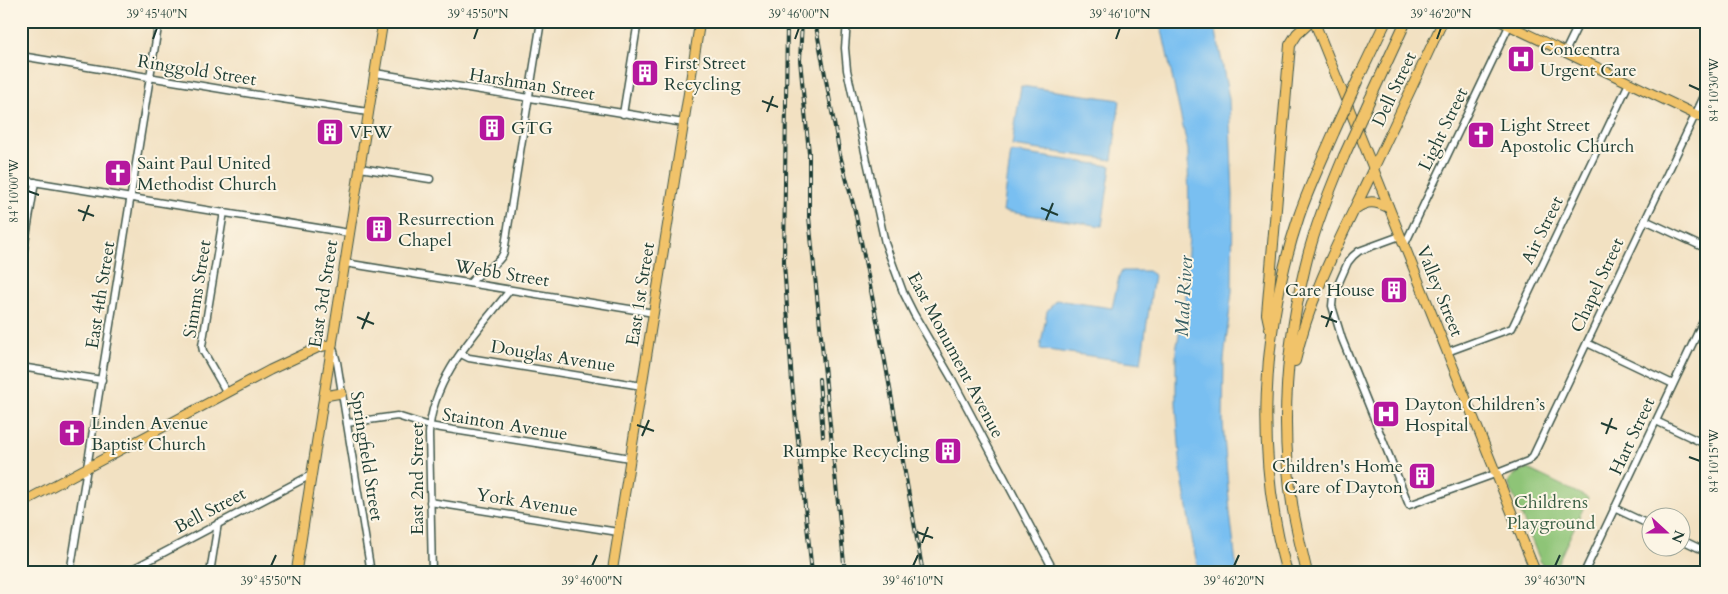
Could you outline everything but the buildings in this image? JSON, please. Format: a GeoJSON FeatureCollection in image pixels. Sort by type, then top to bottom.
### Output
{"type":"FeatureCollection","features":[{"type":"Feature","properties":{"kind":"highway"},"geometry":{"type":"LineString","coordinates":[[1271,332],[1267,314],[1290,45],[1297,34],[1312,21]]}},
{"type":"Feature","properties":{"kind":"highway"},"geometry":{"type":"LineString","coordinates":[[1287,573],[1273,509],[1269,462],[1266,402],[1271,332],[1288,254],[1299,216],[1334,132],[1386,21]]}},
{"type":"Feature","properties":{"kind":"highway"},"geometry":{"type":"LineString","coordinates":[[1307,573],[1296,528],[1289,476],[1286,429],[1288,380],[1295,314],[1305,267],[1324,206],[1344,156],[1406,21]]}},
{"type":"Feature","properties":{"kind":"highway"},"geometry":{"type":"LineString","coordinates":[[1288,380],[1292,373],[1302,333],[1313,301],[1374,170]]}},
{"type":"Feature","properties":{"kind":"highway"},"geometry":{"type":"LineString","coordinates":[[1355,208],[1365,202],[1372,201],[1388,207]]}},
{"type":"Feature","properties":{"kind":"main road","name":"East 3rd Street"},"geometry":{"type":"LineString","coordinates":[[296,573],[383,21]]}},
{"type":"Feature","properties":{"kind":"main road","name":"East 1st Street"},"geometry":{"type":"LineString","coordinates":[[612,573],[700,21]]}},
{"type":"Feature","properties":{"kind":"main road","name":"Valley Street"},"geometry":{"type":"LineString","coordinates":[[1312,21],[1536,573]]}},
{"type":"Feature","properties":{"kind":"main road","name":"Dell Street"},"geometry":{"type":"LineString","coordinates":[[1374,170],[1443,21]]}},
{"type":"Feature","properties":{"kind":"main road"},"geometry":{"type":"LineString","coordinates":[[1500,21],[1707,120]]}},
{"type":"Feature","properties":{"kind":"main road"},"geometry":{"type":"LineString","coordinates":[[21,503],[226,394],[317,348],[332,344]]}},
{"type":"Feature","properties":{"kind":"main road"},"geometry":{"type":"LineString","coordinates":[[324,396],[342,393]]}},
{"type":"Feature","properties":{"kind":"street","name":"East 4th Street"},"geometry":{"type":"LineString","coordinates":[[70,573],[159,21]]}},
{"type":"Feature","properties":{"kind":"street"},"geometry":{"type":"LineString","coordinates":[[470,283],[479,274],[500,260],[504,252],[541,21]]}},
{"type":"Feature","properties":{"kind":"street"},"geometry":{"type":"LineString","coordinates":[[623,114],[638,21]]}},
{"type":"Feature","properties":{"kind":"street","name":"East Monument Avenue"},"geometry":{"type":"LineString","coordinates":[[847,21],[845,48],[847,70],[880,222],[890,259],[914,314],[952,379],[1055,573]]}},
{"type":"Feature","properties":{"kind":"street"},"geometry":{"type":"LineString","coordinates":[[1565,52],[1580,21]]}},
{"type":"Feature","properties":{"kind":"street","name":"Light Street"},"geometry":{"type":"LineString","coordinates":[[1404,246],[1509,26]]}},
{"type":"Feature","properties":{"kind":"street","name":"Ringgold Street"},"geometry":{"type":"LineString","coordinates":[[21,56],[368,112]]}},
{"type":"Feature","properties":{"kind":"street","name":"Harshman Street"},"geometry":{"type":"LineString","coordinates":[[374,73],[684,123]]}},
{"type":"Feature","properties":{"kind":"street","name":"Air Street"},"geometry":{"type":"LineString","coordinates":[[1447,352],[1512,328],[1629,83]]}},
{"type":"Feature","properties":{"kind":"street","name":"Chapel Street"},"geometry":{"type":"LineString","coordinates":[[1400,236],[1359,251],[1353,256],[1348,262],[1333,296],[1332,306],[1342,339],[1409,505],[1528,461],[1533,456],[1707,90]]}},
{"type":"Feature","properties":{"kind":"street"},"geometry":{"type":"LineString","coordinates":[[360,168],[430,179]]}},
{"type":"Feature","properties":{"kind":"street"},"geometry":{"type":"LineString","coordinates":[[21,180],[349,233]]}},
{"type":"Feature","properties":{"kind":"street"},"geometry":{"type":"LineString","coordinates":[[21,267],[35,182]]}},
{"type":"Feature","properties":{"kind":"street","name":"Simms Street"},"geometry":{"type":"LineString","coordinates":[[224,212],[202,346],[226,394]]}},
{"type":"Feature","properties":{"kind":"street"},"geometry":{"type":"LineString","coordinates":[[1645,220],[1707,249]]}},
{"type":"Feature","properties":{"kind":"street","name":"Webb Street"},"geometry":{"type":"LineString","coordinates":[[345,263],[654,313]]}},
{"type":"Feature","properties":{"kind":"street","name":"East 2nd Street"},"geometry":{"type":"LineString","coordinates":[[432,573],[429,426],[444,381],[461,354],[510,290]]}},
{"type":"Feature","properties":{"kind":"street","name":"Hart Street"},"geometry":{"type":"LineString","coordinates":[[1584,573],[1707,313]]}},
{"type":"Feature","properties":{"kind":"street"},"geometry":{"type":"LineString","coordinates":[[1698,332],[1707,336]]}},
{"type":"Feature","properties":{"kind":"street"},"geometry":{"type":"LineString","coordinates":[[1587,343],[1673,384]]}},
{"type":"Feature","properties":{"kind":"street","name":"Springfield Street"},"geometry":{"type":"LineString","coordinates":[[332,344],[337,362],[371,573]]}},
{"type":"Feature","properties":{"kind":"street","name":"Douglas Avenue"},"geometry":{"type":"LineString","coordinates":[[461,354],[469,358],[642,386]]}},
{"type":"Feature","properties":{"kind":"street"},"geometry":{"type":"LineString","coordinates":[[21,367],[102,380]]}},
{"type":"Feature","properties":{"kind":"street","name":"Stainton Avenue"},"geometry":{"type":"LineString","coordinates":[[347,423],[397,416],[429,426],[630,458]]}},
{"type":"Feature","properties":{"kind":"street"},"geometry":{"type":"LineString","coordinates":[[1656,421],[1707,445]]}},
{"type":"Feature","properties":{"kind":"street","name":"Bell Street"},"geometry":{"type":"LineString","coordinates":[[124,573],[311,475]]}},
{"type":"Feature","properties":{"kind":"street","name":"York Avenue"},"geometry":{"type":"LineString","coordinates":[[430,502],[618,532]]}},
{"type":"Feature","properties":{"kind":"street"},"geometry":{"type":"LineString","coordinates":[[1614,508],[1640,520]]}},
{"type":"Feature","properties":{"kind":"street"},"geometry":{"type":"LineString","coordinates":[[210,573],[218,523]]}},
{"type":"Feature","properties":{"kind":"street"},"geometry":{"type":"LineString","coordinates":[[1690,544],[1707,552]]}},
{"type":"Feature","properties":{"kind":"green space","name":"Childrens Playground"},"geometry":{"type":"Polygon","coordinates":[[[1528,469],[1588,498],[1553,573],[1542,565],[1509,485],[1512,477],[1528,469]]]}},
{"type":"Feature","properties":{"kind":"water"},"geometry":{"type":"Polygon","coordinates":[[[1160,21],[1214,21],[1229,99],[1233,195],[1232,291],[1224,359],[1223,423],[1237,573],[1199,573],[1181,471],[1176,403],[1176,351],[1185,301],[1189,234],[1188,150],[1160,21]]]}},
{"type":"Feature","properties":{"kind":"water"},"geometry":{"type":"Polygon","coordinates":[[[1021,86],[1120,100],[1112,160],[1012,146],[1021,86]]]}},
{"type":"Feature","properties":{"kind":"water"},"geometry":{"type":"Polygon","coordinates":[[[1011,152],[1111,166],[1102,226],[1003,211],[1011,152]]]}},
{"type":"Feature","properties":{"kind":"water"},"geometry":{"type":"Polygon","coordinates":[[[1122,271],[1148,271],[1154,275],[1141,363],[1040,349],[1047,311],[1056,300],[1112,308],[1122,271]]]}},
{"type":"Feature","properties":{"kind":"railway"},"geometry":{"type":"LineString","coordinates":[[787,21],[784,262],[792,383],[812,573]]}},
{"type":"Feature","properties":{"kind":"railway"},"geometry":{"type":"LineString","coordinates":[[802,21],[800,60],[809,153],[809,217],[845,573]]}},
{"type":"Feature","properties":{"kind":"railway"},"geometry":{"type":"LineString","coordinates":[[815,21],[840,155],[855,211],[885,361],[923,573]]}},
{"type":"Feature","properties":{"kind":"railway"},"geometry":{"type":"LineString","coordinates":[[819,379],[823,436]]}},
{"type":"Feature","properties":{"kind":"place","name":"Concentra Urgent Care"},"geometry":{"type":"Point","coordinates":[1521,59]}},
{"type":"Feature","properties":{"kind":"place","name":"First Street Recycling"},"geometry":{"type":"Point","coordinates":[645,73]}},
{"type":"Feature","properties":{"kind":"place","name":"GTG"},"geometry":{"type":"Point","coordinates":[492,128]}},
{"type":"Feature","properties":{"kind":"place","name":"VFW"},"geometry":{"type":"Point","coordinates":[330,132]}},
{"type":"Feature","properties":{"kind":"place","name":"Light Street Apostolic Church"},"geometry":{"type":"Point","coordinates":[1481,135]}},
{"type":"Feature","properties":{"kind":"place","name":"Saint Paul United Methodist Church"},"geometry":{"type":"Point","coordinates":[118,173]}},
{"type":"Feature","properties":{"kind":"place","name":"Resurrection Chapel"},"geometry":{"type":"Point","coordinates":[379,229]}},
{"type":"Feature","properties":{"kind":"place","name":"Care House"},"geometry":{"type":"Point","coordinates":[1394,290]}},
{"type":"Feature","properties":{"kind":"place","name":"Dayton Children’s Hospital"},"geometry":{"type":"Point","coordinates":[1386,414]}},
{"type":"Feature","properties":{"kind":"place","name":"Linden Avenue Baptist Church"},"geometry":{"type":"Point","coordinates":[72,433]}},
{"type":"Feature","properties":{"kind":"place","name":"Rumpke Recycling"},"geometry":{"type":"Point","coordinates":[948,451]}},
{"type":"Feature","properties":{"kind":"place","name":"Children's Home Care of Dayton"},"geometry":{"type":"Point","coordinates":[1422,476]}},
{"type":"Feature","properties":{"kind":"water label","name":"Mad River"},"geometry":{"type":"Point","coordinates":[1183,296]}}]}
